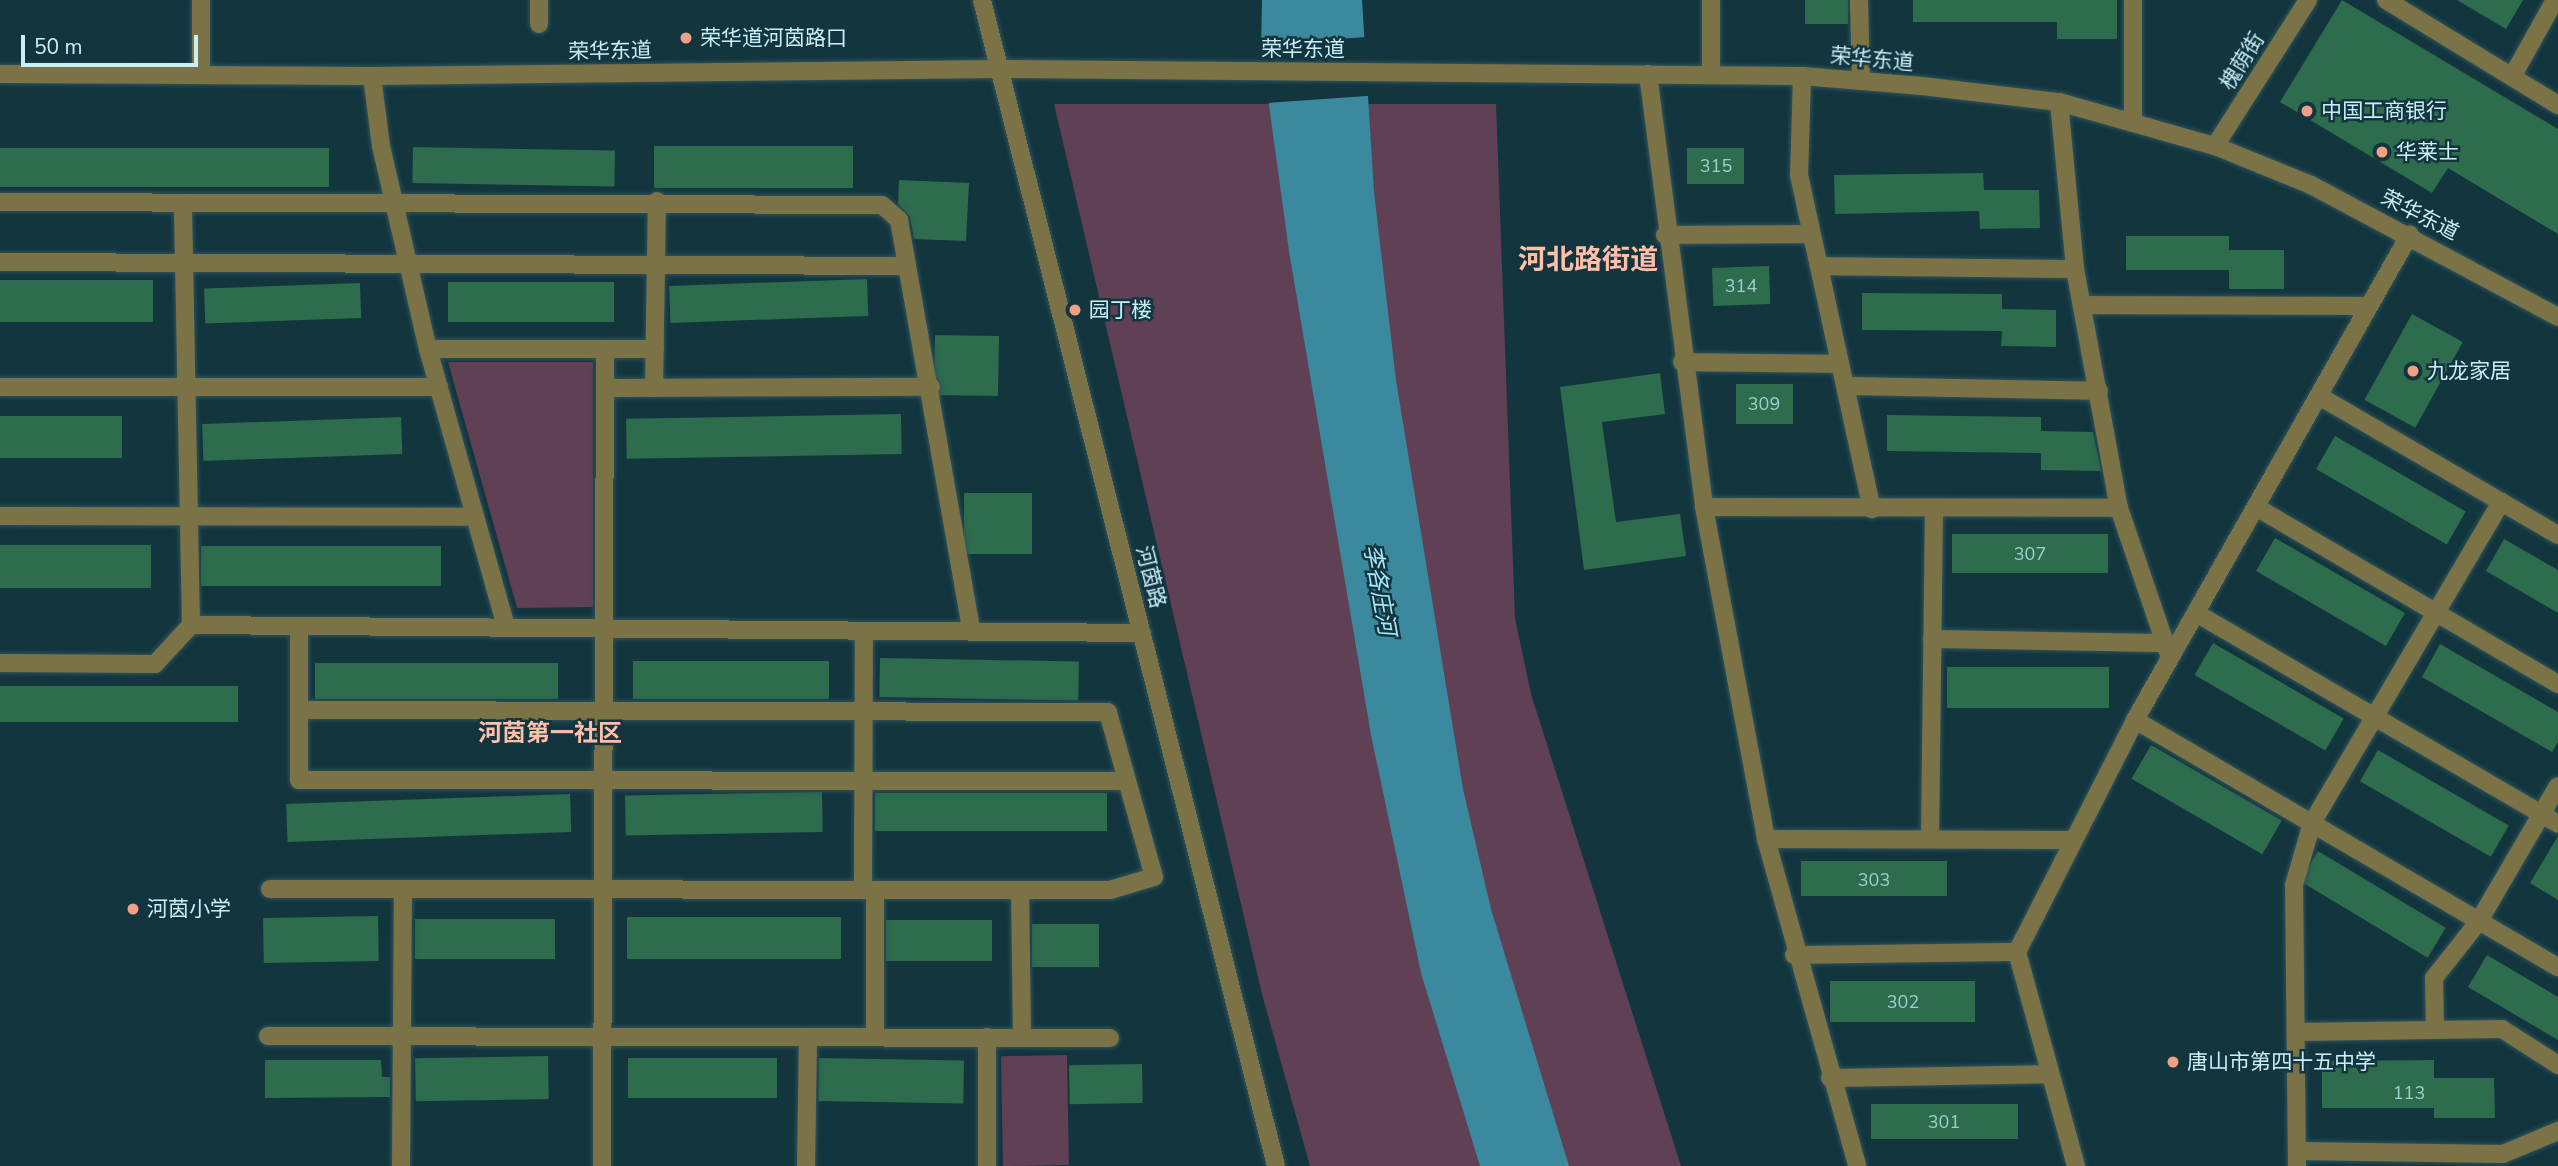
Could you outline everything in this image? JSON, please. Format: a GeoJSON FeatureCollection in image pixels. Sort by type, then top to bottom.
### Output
{"type":"FeatureCollection","features":[{"type":"Feature","properties":{"kind":"street"},"geometry":{"type":"LineString","coordinates":[[201,0],[201,74]]}},
{"type":"Feature","properties":{"kind":"street"},"geometry":{"type":"LineString","coordinates":[[539,0],[539,24]]}},
{"type":"Feature","properties":{"kind":"street","name":"河茵路"},"geometry":{"type":"LineString","coordinates":[[982,0],[1276,1166]]}},
{"type":"Feature","properties":{"kind":"street"},"geometry":{"type":"LineString","coordinates":[[1711,0],[1711,75]]}},
{"type":"Feature","properties":{"kind":"street"},"geometry":{"type":"LineString","coordinates":[[1859,0],[1861,81]]}},
{"type":"Feature","properties":{"kind":"street"},"geometry":{"type":"LineString","coordinates":[[2133,0],[2133,120]]}},
{"type":"Feature","properties":{"kind":"street","name":"槐荫街"},"geometry":{"type":"LineString","coordinates":[[2215,146],[2308,0]]}},
{"type":"Feature","properties":{"kind":"street"},"geometry":{"type":"LineString","coordinates":[[2386,0],[2558,105]]}},
{"type":"Feature","properties":{"kind":"street"},"geometry":{"type":"LineString","coordinates":[[2512,77],[2555,0]]}},
{"type":"Feature","properties":{"kind":"street","name":"荣华东道"},"geometry":{"type":"LineString","coordinates":[[0,74],[372,76],[1000,69],[1802,76],[1861,81],[2059,102],[2133,120],[2215,146],[2410,234],[2558,317]]}},
{"type":"Feature","properties":{"kind":"street"},"geometry":{"type":"LineString","coordinates":[[1648,74],[1665,235],[1704,508],[1766,839],[1794,955],[1857,1166]]}},
{"type":"Feature","properties":{"kind":"street"},"geometry":{"type":"LineString","coordinates":[[372,76],[394,203],[428,349],[506,627]]}},
{"type":"Feature","properties":{"kind":"street"},"geometry":{"type":"LineString","coordinates":[[1802,76],[1799,175],[1872,509]]}},
{"type":"Feature","properties":{"kind":"street"},"geometry":{"type":"LineString","coordinates":[[2059,102],[2075,269],[2119,508],[2166,651]]}},
{"type":"Feature","properties":{"kind":"street"},"geometry":{"type":"LineString","coordinates":[[0,202],[657,201],[882,205],[899,220],[931,387],[971,629]]}},
{"type":"Feature","properties":{"kind":"street"},"geometry":{"type":"LineString","coordinates":[[654,388],[657,201]]}},
{"type":"Feature","properties":{"kind":"street"},"geometry":{"type":"LineString","coordinates":[[0,663],[155,664],[191,625],[183,203]]}},
{"type":"Feature","properties":{"kind":"street"},"geometry":{"type":"LineString","coordinates":[[1665,235],[1811,234]]}},
{"type":"Feature","properties":{"kind":"street"},"geometry":{"type":"LineString","coordinates":[[2076,1166],[2017,951],[2071,840],[2135,720],[2166,651],[2196,613],[2410,234]]}},
{"type":"Feature","properties":{"kind":"street"},"geometry":{"type":"LineString","coordinates":[[0,262],[907,266]]}},
{"type":"Feature","properties":{"kind":"street"},"geometry":{"type":"LineString","coordinates":[[1821,266],[2075,269]]}},
{"type":"Feature","properties":{"kind":"street"},"geometry":{"type":"LineString","coordinates":[[2082,305],[2369,306]]}},
{"type":"Feature","properties":{"kind":"street"},"geometry":{"type":"LineString","coordinates":[[428,349],[655,349]]}},
{"type":"Feature","properties":{"kind":"street"},"geometry":{"type":"LineString","coordinates":[[602,1166],[605,351]]}},
{"type":"Feature","properties":{"kind":"street"},"geometry":{"type":"LineString","coordinates":[[1682,362],[1839,363]]}},
{"type":"Feature","properties":{"kind":"street"},"geometry":{"type":"LineString","coordinates":[[1847,386],[2099,391]]}},
{"type":"Feature","properties":{"kind":"street"},"geometry":{"type":"LineString","coordinates":[[0,387],[439,387]]}},
{"type":"Feature","properties":{"kind":"street"},"geometry":{"type":"LineString","coordinates":[[605,388],[931,387]]}},
{"type":"Feature","properties":{"kind":"street"},"geometry":{"type":"LineString","coordinates":[[2319,396],[2558,536]]}},
{"type":"Feature","properties":{"kind":"street"},"geometry":{"type":"LineString","coordinates":[[2501,502],[2312,823],[2294,885],[2297,1158],[2465,1160],[2503,1154],[2558,1131]]}},
{"type":"Feature","properties":{"kind":"street"},"geometry":{"type":"LineString","coordinates":[[2256,507],[2558,684]]}},
{"type":"Feature","properties":{"kind":"street"},"geometry":{"type":"LineString","coordinates":[[1704,508],[2119,508]]}},
{"type":"Feature","properties":{"kind":"street"},"geometry":{"type":"LineString","coordinates":[[1930,837],[1934,508]]}},
{"type":"Feature","properties":{"kind":"street"},"geometry":{"type":"LineString","coordinates":[[0,516],[475,517]]}},
{"type":"Feature","properties":{"kind":"street"},"geometry":{"type":"LineString","coordinates":[[2196,613],[2558,824]]}},
{"type":"Feature","properties":{"kind":"street"},"geometry":{"type":"LineString","coordinates":[[191,625],[864,631],[971,629],[1142,633]]}},
{"type":"Feature","properties":{"kind":"street"},"geometry":{"type":"LineString","coordinates":[[299,626],[299,780],[1126,781]]}},
{"type":"Feature","properties":{"kind":"street"},"geometry":{"type":"LineString","coordinates":[[864,631],[863,780],[875,1037]]}},
{"type":"Feature","properties":{"kind":"street"},"geometry":{"type":"LineString","coordinates":[[1932,639],[2166,651]]}},
{"type":"Feature","properties":{"kind":"street"},"geometry":{"type":"LineString","coordinates":[[270,889],[1110,890],[1154,877],[1108,712],[299,710]]}},
{"type":"Feature","properties":{"kind":"street"},"geometry":{"type":"LineString","coordinates":[[2135,720],[2558,967]]}},
{"type":"Feature","properties":{"kind":"street"},"geometry":{"type":"LineString","coordinates":[[2435,1030],[2434,978],[2479,921],[2558,786]]}},
{"type":"Feature","properties":{"kind":"street"},"geometry":{"type":"LineString","coordinates":[[1766,839],[1930,837],[2071,840]]}},
{"type":"Feature","properties":{"kind":"street"},"geometry":{"type":"LineString","coordinates":[[401,1166],[403,889]]}},
{"type":"Feature","properties":{"kind":"street"},"geometry":{"type":"LineString","coordinates":[[1020,890],[1022,1038]]}},
{"type":"Feature","properties":{"kind":"street"},"geometry":{"type":"LineString","coordinates":[[1794,955],[2017,951]]}},
{"type":"Feature","properties":{"kind":"street"},"geometry":{"type":"LineString","coordinates":[[2296,1032],[2502,1029],[2558,1065]]}},
{"type":"Feature","properties":{"kind":"street"},"geometry":{"type":"LineString","coordinates":[[268,1037],[1110,1038]]}},
{"type":"Feature","properties":{"kind":"street"},"geometry":{"type":"LineString","coordinates":[[806,1166],[808,1037]]}},
{"type":"Feature","properties":{"kind":"street"},"geometry":{"type":"LineString","coordinates":[[986,1037],[987,1166]]}},
{"type":"Feature","properties":{"kind":"street"},"geometry":{"type":"LineString","coordinates":[[1830,1078],[2050,1074]]}},
{"type":"Feature","properties":{"kind":"shaded area"},"geometry":{"type":"Polygon","coordinates":[[[1054,104],[1496,104],[1515,618],[1531,694],[1681,1166],[1310,1166],[1262,994],[1054,104]]]}},
{"type":"Feature","properties":{"kind":"shaded area"},"geometry":{"type":"Polygon","coordinates":[[[448,362],[593,362],[593,607],[517,608],[448,362]]]}},
{"type":"Feature","properties":{"kind":"shaded area"},"geometry":{"type":"Polygon","coordinates":[[[1067,1055],[1069,1165],[1003,1166],[1001,1056],[1067,1055]]]}},
{"type":"Feature","properties":{"kind":"water","name":"李各庄河"},"geometry":{"type":"Polygon","coordinates":[[[1262,0],[1362,0],[1374,192],[1396,380],[1463,789],[1491,909],[1569,1166],[1480,1166],[1421,973],[1371,735],[1289,251],[1261,47],[1262,0]]]}},
{"type":"Feature","properties":{"kind":"pier"},"geometry":{"type":"Polygon","coordinates":[[[1366,37],[1370,96],[1264,103],[1260,44],[1366,37]]]}},
{"type":"Feature","properties":{"kind":"building"},"geometry":{"type":"Polygon","coordinates":[[[1805,0],[1848,0],[1848,24],[1805,24],[1805,0]]]}},
{"type":"Feature","properties":{"kind":"building"},"geometry":{"type":"Polygon","coordinates":[[[1913,0],[2117,0],[2117,39],[2057,39],[2057,22],[1913,22],[1913,0]]]}},
{"type":"Feature","properties":{"kind":"building"},"geometry":{"type":"Polygon","coordinates":[[[2342,0],[2558,129],[2558,234],[2448,168],[2432,193],[2280,102],[2342,0]]]}},
{"type":"Feature","properties":{"kind":"building"},"geometry":{"type":"Polygon","coordinates":[[[2457,0],[2523,0],[2506,29],[2457,0]]]}},
{"type":"Feature","properties":{"kind":"building"},"geometry":{"type":"Polygon","coordinates":[[[654,146],[853,146],[853,188],[654,188],[654,146]]]}},
{"type":"Feature","properties":{"kind":"building"},"geometry":{"type":"Polygon","coordinates":[[[413,147],[615,151],[614,187],[412,183],[413,147]]]}},
{"type":"Feature","properties":{"kind":"building"},"geometry":{"type":"Polygon","coordinates":[[[0,148],[329,148],[329,187],[0,187],[0,148]]]}},
{"type":"Feature","properties":{"kind":"building"},"geometry":{"type":"Polygon","coordinates":[[[1687,148],[1744,148],[1744,184],[1687,184],[1687,148]]]}},
{"type":"Feature","properties":{"kind":"building"},"geometry":{"type":"Polygon","coordinates":[[[1983,173],[1984,190],[2039,190],[2040,228],[1980,229],[1979,211],[1835,214],[1834,175],[1983,173]]]}},
{"type":"Feature","properties":{"kind":"building"},"geometry":{"type":"Polygon","coordinates":[[[899,180],[969,183],[966,241],[914,239],[910,217],[898,204],[899,180]]]}},
{"type":"Feature","properties":{"kind":"building"},"geometry":{"type":"Polygon","coordinates":[[[2126,236],[2229,236],[2229,250],[2284,250],[2284,289],[2229,289],[2229,270],[2126,270],[2126,236]]]}},
{"type":"Feature","properties":{"kind":"building"},"geometry":{"type":"Polygon","coordinates":[[[1769,266],[1770,304],[1713,306],[1712,268],[1769,266]]]}},
{"type":"Feature","properties":{"kind":"building"},"geometry":{"type":"Polygon","coordinates":[[[867,279],[868,316],[670,323],[669,286],[867,279]]]}},
{"type":"Feature","properties":{"kind":"building"},"geometry":{"type":"Polygon","coordinates":[[[0,280],[153,280],[153,322],[0,322],[0,280]]]}},
{"type":"Feature","properties":{"kind":"building"},"geometry":{"type":"Polygon","coordinates":[[[448,282],[614,282],[614,322],[448,322],[448,282]]]}},
{"type":"Feature","properties":{"kind":"building"},"geometry":{"type":"Polygon","coordinates":[[[360,283],[361,318],[205,323],[204,288],[360,283]]]}},
{"type":"Feature","properties":{"kind":"building"},"geometry":{"type":"Polygon","coordinates":[[[1862,293],[2002,294],[2002,309],[2056,310],[2056,347],[2001,346],[2002,331],[1862,330],[1862,293]]]}},
{"type":"Feature","properties":{"kind":"building","name":"九龙家居"},"geometry":{"type":"Polygon","coordinates":[[[2412,314],[2463,342],[2415,428],[2364,400],[2412,314]]]}},
{"type":"Feature","properties":{"kind":"building"},"geometry":{"type":"Polygon","coordinates":[[[935,335],[999,336],[998,396],[934,395],[935,335]]]}},
{"type":"Feature","properties":{"kind":"building"},"geometry":{"type":"Polygon","coordinates":[[[1660,373],[1665,414],[1602,422],[1616,522],[1680,514],[1686,556],[1584,570],[1560,387],[1660,373]]]}},
{"type":"Feature","properties":{"kind":"building"},"geometry":{"type":"Polygon","coordinates":[[[1736,384],[1793,384],[1793,424],[1736,424],[1736,384]]]}},
{"type":"Feature","properties":{"kind":"building"},"geometry":{"type":"Polygon","coordinates":[[[901,414],[902,454],[627,459],[626,419],[901,414]]]}},
{"type":"Feature","properties":{"kind":"building"},"geometry":{"type":"Polygon","coordinates":[[[1887,415],[2041,417],[2041,431],[2093,432],[2101,471],[2041,470],[2041,453],[1887,451],[1887,415]]]}},
{"type":"Feature","properties":{"kind":"building"},"geometry":{"type":"Polygon","coordinates":[[[0,416],[122,416],[122,458],[0,458],[0,416]]]}},
{"type":"Feature","properties":{"kind":"building"},"geometry":{"type":"Polygon","coordinates":[[[401,417],[402,454],[203,461],[202,424],[401,417]]]}},
{"type":"Feature","properties":{"kind":"building"},"geometry":{"type":"Polygon","coordinates":[[[2335,436],[2466,512],[2447,544],[2316,469],[2335,436]]]}},
{"type":"Feature","properties":{"kind":"building"},"geometry":{"type":"Polygon","coordinates":[[[964,493],[1032,493],[1032,554],[964,554],[964,493]]]}},
{"type":"Feature","properties":{"kind":"building"},"geometry":{"type":"Polygon","coordinates":[[[1952,534],[2108,534],[2108,573],[1952,573],[1952,534]]]}},
{"type":"Feature","properties":{"kind":"building"},"geometry":{"type":"Polygon","coordinates":[[[2275,538],[2405,613],[2386,646],[2256,571],[2275,538]]]}},
{"type":"Feature","properties":{"kind":"building"},"geometry":{"type":"Polygon","coordinates":[[[2504,539],[2558,570],[2558,613],[2486,571],[2504,539]]]}},
{"type":"Feature","properties":{"kind":"building"},"geometry":{"type":"Polygon","coordinates":[[[0,545],[151,545],[151,588],[0,588],[0,545]]]}},
{"type":"Feature","properties":{"kind":"building"},"geometry":{"type":"Polygon","coordinates":[[[201,546],[441,546],[441,586],[201,586],[201,546]]]}},
{"type":"Feature","properties":{"kind":"building"},"geometry":{"type":"Polygon","coordinates":[[[2213,643],[2344,718],[2325,751],[2194,675],[2213,643]]]}},
{"type":"Feature","properties":{"kind":"building"},"geometry":{"type":"Polygon","coordinates":[[[2440,644],[2558,712],[2558,742],[2552,752],[2422,677],[2440,644]]]}},
{"type":"Feature","properties":{"kind":"building"},"geometry":{"type":"Polygon","coordinates":[[[880,658],[1079,661],[1078,700],[879,697],[880,658]]]}},
{"type":"Feature","properties":{"kind":"building"},"geometry":{"type":"Polygon","coordinates":[[[633,661],[829,661],[829,699],[633,699],[633,661]]]}},
{"type":"Feature","properties":{"kind":"building"},"geometry":{"type":"Polygon","coordinates":[[[315,663],[558,663],[558,699],[315,699],[315,663]]]}},
{"type":"Feature","properties":{"kind":"building"},"geometry":{"type":"Polygon","coordinates":[[[1947,667],[2109,667],[2109,708],[1947,708],[1947,667]]]}},
{"type":"Feature","properties":{"kind":"building"},"geometry":{"type":"Polygon","coordinates":[[[0,686],[238,686],[238,722],[0,722],[0,686]]]}},
{"type":"Feature","properties":{"kind":"building"},"geometry":{"type":"Polygon","coordinates":[[[2151,745],[2282,820],[2262,854],[2132,779],[2151,745]]]}},
{"type":"Feature","properties":{"kind":"building"},"geometry":{"type":"Polygon","coordinates":[[[2378,750],[2509,826],[2491,857],[2360,781],[2378,750]]]}},
{"type":"Feature","properties":{"kind":"building"},"geometry":{"type":"Polygon","coordinates":[[[822,792],[823,832],[626,835],[625,795],[822,792]]]}},
{"type":"Feature","properties":{"kind":"building"},"geometry":{"type":"Polygon","coordinates":[[[875,793],[1107,793],[1107,831],[875,831],[875,793]]]}},
{"type":"Feature","properties":{"kind":"building"},"geometry":{"type":"Polygon","coordinates":[[[570,794],[571,832],[287,842],[286,804],[570,794]]]}},
{"type":"Feature","properties":{"kind":"building"},"geometry":{"type":"Polygon","coordinates":[[[2558,836],[2558,900],[2530,883],[2558,836]]]}},
{"type":"Feature","properties":{"kind":"building"},"geometry":{"type":"Polygon","coordinates":[[[2318,851],[2446,928],[2428,958],[2300,881],[2318,851]]]}},
{"type":"Feature","properties":{"kind":"building"},"geometry":{"type":"Polygon","coordinates":[[[1801,861],[1947,861],[1947,896],[1801,896],[1801,861]]]}},
{"type":"Feature","properties":{"kind":"building"},"geometry":{"type":"Polygon","coordinates":[[[378,916],[379,961],[264,963],[263,918],[378,916]]]}},
{"type":"Feature","properties":{"kind":"building"},"geometry":{"type":"Polygon","coordinates":[[[627,917],[841,917],[841,959],[627,959],[627,917]]]}},
{"type":"Feature","properties":{"kind":"building"},"geometry":{"type":"Polygon","coordinates":[[[415,919],[555,919],[555,959],[415,959],[415,919]]]}},
{"type":"Feature","properties":{"kind":"building"},"geometry":{"type":"Polygon","coordinates":[[[886,920],[992,920],[992,961],[886,961],[886,920]]]}},
{"type":"Feature","properties":{"kind":"building"},"geometry":{"type":"Polygon","coordinates":[[[1032,924],[1099,924],[1099,967],[1032,967],[1032,924]]]}},
{"type":"Feature","properties":{"kind":"building"},"geometry":{"type":"Polygon","coordinates":[[[2487,955],[2558,997],[2558,1040],[2468,987],[2487,955]]]}},
{"type":"Feature","properties":{"kind":"building"},"geometry":{"type":"Polygon","coordinates":[[[1830,981],[1975,981],[1975,1022],[1830,1022],[1830,981]]]}},
{"type":"Feature","properties":{"kind":"building"},"geometry":{"type":"Polygon","coordinates":[[[548,1056],[549,1099],[416,1101],[415,1058],[548,1056]]]}},
{"type":"Feature","properties":{"kind":"building"},"geometry":{"type":"Polygon","coordinates":[[[628,1058],[777,1058],[777,1098],[628,1098],[628,1058]]]}},
{"type":"Feature","properties":{"kind":"building"},"geometry":{"type":"Polygon","coordinates":[[[819,1058],[964,1061],[963,1104],[818,1101],[819,1058]]]}},
{"type":"Feature","properties":{"kind":"building"},"geometry":{"type":"Polygon","coordinates":[[[265,1060],[381,1060],[382,1077],[390,1077],[390,1097],[265,1098],[265,1060]]]}},
{"type":"Feature","properties":{"kind":"building"},"geometry":{"type":"Polygon","coordinates":[[[2434,1060],[2434,1078],[2494,1078],[2495,1118],[2434,1118],[2434,1108],[2322,1108],[2322,1061],[2434,1060]]]}},
{"type":"Feature","properties":{"kind":"building"},"geometry":{"type":"Polygon","coordinates":[[[1142,1064],[1143,1103],[1070,1104],[1069,1065],[1142,1064]]]}},
{"type":"Feature","properties":{"kind":"building"},"geometry":{"type":"Polygon","coordinates":[[[1871,1104],[2018,1104],[2018,1139],[1871,1139],[1871,1104]]]}},
{"type":"Feature","properties":{"kind":"place","name":"荣华道河茵路口"},"geometry":{"type":"Point","coordinates":[686,38]}},
{"type":"Feature","properties":{"kind":"place","name":"中国工商银行"},"geometry":{"type":"Point","coordinates":[2307,111]}},
{"type":"Feature","properties":{"kind":"place","name":"华莱士"},"geometry":{"type":"Point","coordinates":[2382,152]}},
{"type":"Feature","properties":{"kind":"place","name":"园丁楼"},"geometry":{"type":"Point","coordinates":[1075,310]}},
{"type":"Feature","properties":{"kind":"place","name":"九龙家居"},"geometry":{"type":"Point","coordinates":[2413,371]}},
{"type":"Feature","properties":{"kind":"place","name":"河茵小学"},"geometry":{"type":"Point","coordinates":[133,909]}},
{"type":"Feature","properties":{"kind":"place","name":"唐山市第四十五中学"},"geometry":{"type":"Point","coordinates":[2173,1062]}},
{"type":"Feature","properties":{"kind":"district","name":"河北路街道"},"geometry":{"type":"Point","coordinates":[1588,260]}},
{"type":"Feature","properties":{"kind":"district","name":"河茵第一社区"},"geometry":{"type":"Point","coordinates":[550,734]}}]}
